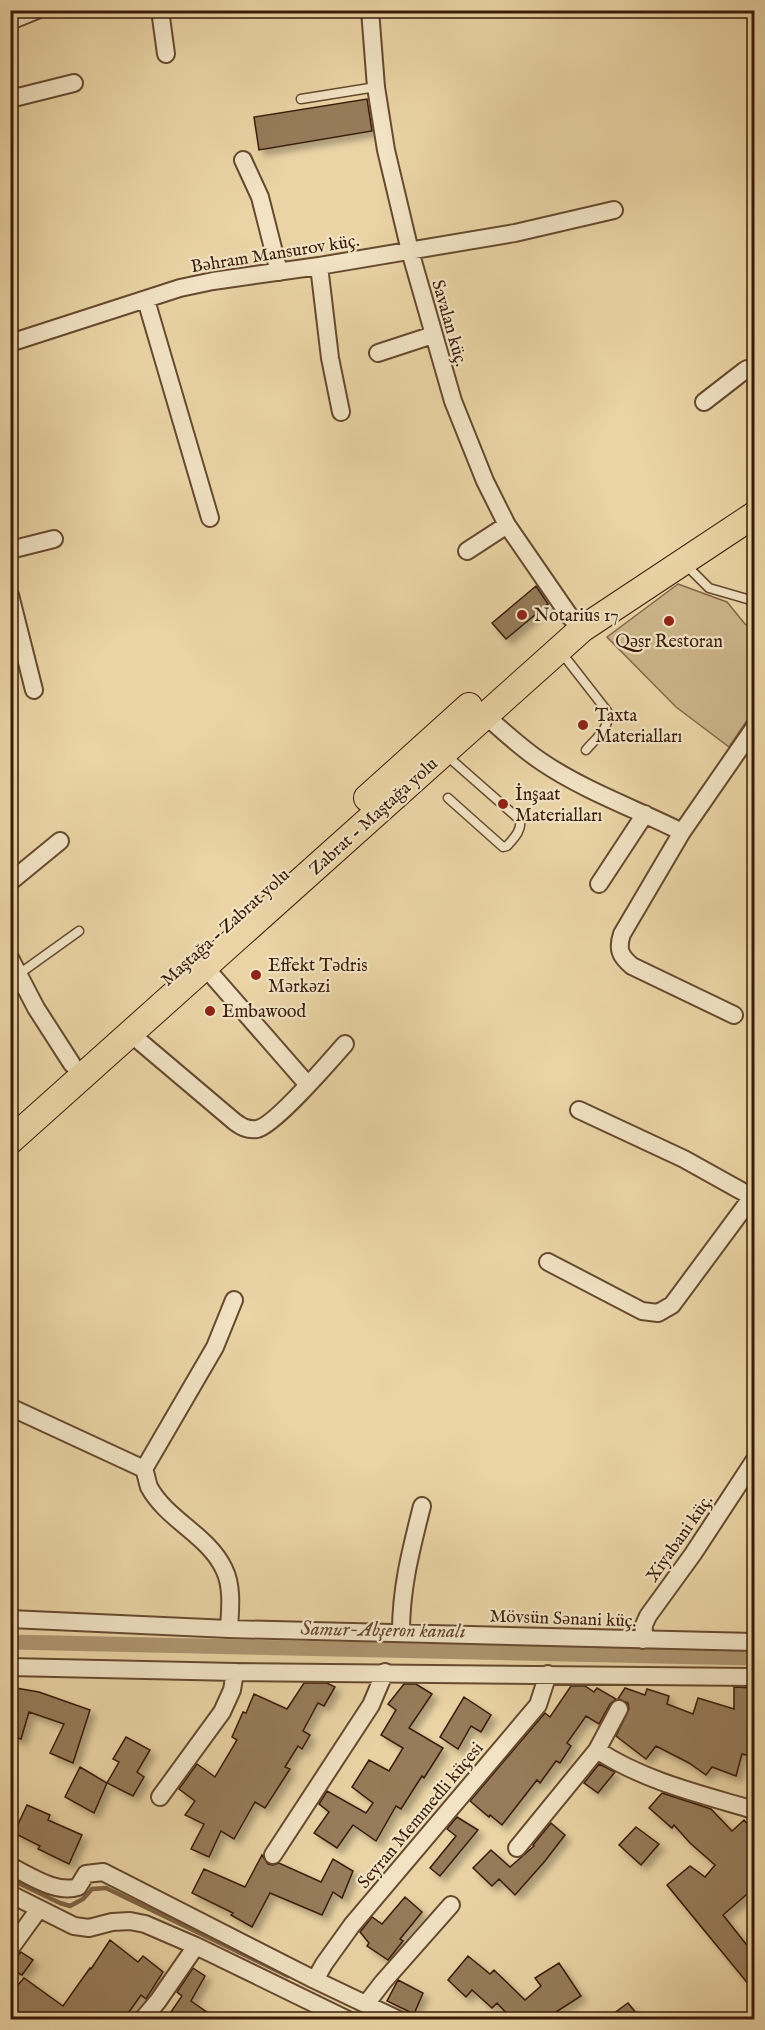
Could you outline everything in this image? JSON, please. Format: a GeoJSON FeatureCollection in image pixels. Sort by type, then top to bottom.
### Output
{"type":"FeatureCollection","features":[{"type":"Feature","properties":{"kind":"main road","name":"Maştağa - Zabrat yolu"},"geometry":{"type":"LineString","coordinates":[[10,1119],[432,739],[571,618],[754,497]]}},
{"type":"Feature","properties":{"kind":"main road","name":"Zabrat - Maştağa yolu"},"geometry":{"type":"LineString","coordinates":[[10,1141],[559,649],[606,612],[754,515]]}},
{"type":"Feature","properties":{"kind":"street"},"geometry":{"type":"LineString","coordinates":[[10,21],[37,10]]}},
{"type":"Feature","properties":{"kind":"street"},"geometry":{"type":"LineString","coordinates":[[160,10],[166,54]]}},
{"type":"Feature","properties":{"kind":"street","name":"Savalan küç."},"geometry":{"type":"LineString","coordinates":[[369,10],[376,87],[386,150],[410,251],[459,419],[485,482],[507,525],[571,618]]}},
{"type":"Feature","properties":{"kind":"street"},"geometry":{"type":"LineString","coordinates":[[10,94],[18,97],[74,83]]}},
{"type":"Feature","properties":{"kind":"street"},"geometry":{"type":"LineString","coordinates":[[243,160],[260,197],[279,272]]}},
{"type":"Feature","properties":{"kind":"street","name":"Bəhram Mansurov küç."},"geometry":{"type":"LineString","coordinates":[[10,343],[180,288],[515,233],[614,210]]}},
{"type":"Feature","properties":{"kind":"street"},"geometry":{"type":"LineString","coordinates":[[319,266],[330,358],[341,412]]}},
{"type":"Feature","properties":{"kind":"street"},"geometry":{"type":"LineString","coordinates":[[146,300],[210,518]]}},
{"type":"Feature","properties":{"kind":"street"},"geometry":{"type":"LineString","coordinates":[[378,353],[433,335]]}},
{"type":"Feature","properties":{"kind":"street"},"geometry":{"type":"LineString","coordinates":[[704,402],[747,369],[754,372]]}},
{"type":"Feature","properties":{"kind":"street"},"geometry":{"type":"LineString","coordinates":[[467,551],[507,525]]}},
{"type":"Feature","properties":{"kind":"street"},"geometry":{"type":"LineString","coordinates":[[10,550],[54,539]]}},
{"type":"Feature","properties":{"kind":"street"},"geometry":{"type":"LineString","coordinates":[[10,595],[34,690]]}},
{"type":"Feature","properties":{"kind":"street"},"geometry":{"type":"LineString","coordinates":[[485,715],[524,749],[569,778],[682,832]]}},
{"type":"Feature","properties":{"kind":"street"},"geometry":{"type":"LineString","coordinates":[[734,1015],[632,966],[621,957],[619,945],[622,934],[682,832],[754,728]]}},
{"type":"Feature","properties":{"kind":"street"},"geometry":{"type":"LineString","coordinates":[[599,884],[645,814]]}},
{"type":"Feature","properties":{"kind":"street"},"geometry":{"type":"LineString","coordinates":[[10,882],[60,841]]}},
{"type":"Feature","properties":{"kind":"street"},"geometry":{"type":"LineString","coordinates":[[10,958],[36,1008],[72,1064]]}},
{"type":"Feature","properties":{"kind":"street"},"geometry":{"type":"LineString","coordinates":[[206,967],[308,1085]]}},
{"type":"Feature","properties":{"kind":"street"},"geometry":{"type":"LineString","coordinates":[[131,1034],[235,1122],[247,1129],[259,1129],[268,1123],[308,1085],[345,1044]]}},
{"type":"Feature","properties":{"kind":"street"},"geometry":{"type":"LineString","coordinates":[[548,1262],[642,1311],[658,1313],[672,1305],[753,1198],[684,1159],[579,1110]]}},
{"type":"Feature","properties":{"kind":"street"},"geometry":{"type":"LineString","coordinates":[[229,1629],[230,1592],[225,1570],[213,1552],[159,1501],[148,1485],[144,1469],[215,1347],[234,1300]]}},
{"type":"Feature","properties":{"kind":"street"},"geometry":{"type":"LineString","coordinates":[[10,1407],[144,1469]]}},
{"type":"Feature","properties":{"kind":"street","name":"Xiyabani küç."},"geometry":{"type":"LineString","coordinates":[[643,1640],[644,1625],[648,1616],[693,1554],[754,1461]]}},
{"type":"Feature","properties":{"kind":"street"},"geometry":{"type":"LineString","coordinates":[[401,1632],[401,1600],[406,1569],[422,1506]]}},
{"type":"Feature","properties":{"kind":"street","name":"Mövsün Sənani küç."},"geometry":{"type":"LineString","coordinates":[[10,1619],[229,1629],[754,1642]]}},
{"type":"Feature","properties":{"kind":"street"},"geometry":{"type":"LineString","coordinates":[[10,1667],[236,1672],[754,1677]]}},
{"type":"Feature","properties":{"kind":"street"},"geometry":{"type":"LineString","coordinates":[[160,1797],[222,1712],[232,1690],[236,1672]]}},
{"type":"Feature","properties":{"kind":"street"},"geometry":{"type":"LineString","coordinates":[[273,1856],[371,1705],[385,1672]]}},
{"type":"Feature","properties":{"kind":"street","name":"Seyran Memmedli küçesi"},"geometry":{"type":"LineString","coordinates":[[315,1980],[352,1925],[538,1705],[544,1694],[548,1674]]}},
{"type":"Feature","properties":{"kind":"street"},"geometry":{"type":"LineString","coordinates":[[517,1848],[597,1750],[619,1710]]}},
{"type":"Feature","properties":{"kind":"street"},"geometry":{"type":"LineString","coordinates":[[597,1750],[643,1775],[754,1810]]}},
{"type":"Feature","properties":{"kind":"street"},"geometry":{"type":"LineString","coordinates":[[10,1866],[58,1889],[68,1890],[78,1887],[86,1874],[103,1872],[315,1980],[399,2019]]}},
{"type":"Feature","properties":{"kind":"street"},"geometry":{"type":"LineString","coordinates":[[10,1894],[74,1926],[89,1928],[112,1922],[130,1921],[145,1924],[348,2019]]}},
{"type":"Feature","properties":{"kind":"street"},"geometry":{"type":"LineString","coordinates":[[366,2004],[451,1905]]}},
{"type":"Feature","properties":{"kind":"street"},"geometry":{"type":"LineString","coordinates":[[10,1949],[39,1909]]}},
{"type":"Feature","properties":{"kind":"street"},"geometry":{"type":"LineString","coordinates":[[142,2019],[158,2001],[196,1946]]}},
{"type":"Feature","properties":{"kind":"lane"},"geometry":{"type":"LineString","coordinates":[[301,99],[376,87]]}},
{"type":"Feature","properties":{"kind":"lane"},"geometry":{"type":"LineString","coordinates":[[683,562],[709,588],[754,601]]}},
{"type":"Feature","properties":{"kind":"lane"},"geometry":{"type":"LineString","coordinates":[[559,649],[607,711],[609,719],[606,728],[586,750]]}},
{"type":"Feature","properties":{"kind":"lane"},"geometry":{"type":"LineString","coordinates":[[444,753],[520,820],[521,825],[507,846],[503,847],[448,798]]}},
{"type":"Feature","properties":{"kind":"lane"},"geometry":{"type":"LineString","coordinates":[[19,974],[79,931]]}},
{"type":"Feature","properties":{"kind":"shaded area"},"geometry":{"type":"Polygon","coordinates":[[[678,584],[727,602],[745,624],[754,630],[754,710],[729,747],[676,707],[607,637],[678,584]]]}},
{"type":"Feature","properties":{"kind":"building"},"geometry":{"type":"Polygon","coordinates":[[[367,99],[372,131],[259,150],[254,117],[367,99]]]}},
{"type":"Feature","properties":{"kind":"building"},"geometry":{"type":"Polygon","coordinates":[[[536,586],[548,604],[506,639],[492,623],[536,586]]]}},
{"type":"Feature","properties":{"kind":"building"},"geometry":{"type":"Polygon","coordinates":[[[304,1683],[327,1683],[335,1687],[324,1706],[318,1703],[303,1731],[310,1735],[302,1749],[298,1746],[285,1767],[290,1769],[265,1808],[255,1802],[234,1839],[221,1831],[209,1857],[191,1849],[204,1824],[185,1815],[195,1801],[179,1789],[197,1764],[215,1777],[237,1740],[232,1737],[254,1694],[287,1709],[304,1683]]]}},
{"type":"Feature","properties":{"kind":"building"},"geometry":{"type":"Polygon","coordinates":[[[404,1684],[416,1684],[432,1694],[409,1728],[443,1748],[401,1809],[396,1806],[376,1841],[353,1825],[337,1848],[314,1833],[329,1812],[319,1804],[327,1791],[366,1813],[373,1803],[352,1787],[369,1760],[389,1771],[403,1748],[381,1735],[396,1710],[388,1704],[404,1684]]]}},
{"type":"Feature","properties":{"kind":"building"},"geometry":{"type":"Polygon","coordinates":[[[571,1686],[585,1686],[594,1692],[597,1688],[616,1699],[610,1704],[599,1724],[586,1716],[567,1743],[571,1746],[560,1763],[556,1761],[540,1783],[537,1780],[502,1825],[470,1801],[545,1713],[550,1717],[571,1686]]]}},
{"type":"Feature","properties":{"kind":"building"},"geometry":{"type":"Polygon","coordinates":[[[10,1687],[39,1692],[90,1710],[73,1763],[50,1753],[64,1724],[29,1712],[21,1739],[10,1736],[10,1687]]]}},
{"type":"Feature","properties":{"kind":"building"},"geometry":{"type":"Polygon","coordinates":[[[734,1687],[754,1688],[754,1757],[742,1754],[736,1776],[712,1767],[706,1775],[689,1763],[656,1746],[646,1759],[616,1736],[629,1709],[628,1703],[618,1699],[625,1688],[645,1695],[647,1689],[669,1696],[667,1704],[693,1714],[698,1698],[734,1709],[734,1687]]]}},
{"type":"Feature","properties":{"kind":"building"},"geometry":{"type":"Polygon","coordinates":[[[464,1697],[491,1715],[481,1732],[471,1726],[458,1749],[440,1737],[464,1697]]]}},
{"type":"Feature","properties":{"kind":"building"},"geometry":{"type":"Polygon","coordinates":[[[126,1737],[150,1750],[137,1772],[144,1777],[133,1796],[107,1783],[119,1762],[113,1759],[126,1737]]]}},
{"type":"Feature","properties":{"kind":"building"},"geometry":{"type":"Polygon","coordinates":[[[599,1764],[615,1772],[598,1793],[584,1783],[599,1764]]]}},
{"type":"Feature","properties":{"kind":"building"},"geometry":{"type":"Polygon","coordinates":[[[80,1767],[107,1783],[94,1813],[65,1797],[80,1767]]]}},
{"type":"Feature","properties":{"kind":"building"},"geometry":{"type":"Polygon","coordinates":[[[662,1793],[711,1809],[732,1831],[744,1820],[754,1831],[754,1888],[723,1915],[754,1954],[754,1991],[667,1885],[690,1866],[705,1877],[715,1865],[674,1825],[672,1828],[649,1808],[662,1793]]]}},
{"type":"Feature","properties":{"kind":"building"},"geometry":{"type":"Polygon","coordinates":[[[27,1805],[50,1815],[48,1820],[82,1835],[69,1864],[38,1849],[40,1846],[14,1833],[27,1805]]]}},
{"type":"Feature","properties":{"kind":"building"},"geometry":{"type":"Polygon","coordinates":[[[457,1817],[478,1830],[440,1876],[430,1868],[456,1836],[447,1829],[457,1817]]]}},
{"type":"Feature","properties":{"kind":"building"},"geometry":{"type":"Polygon","coordinates":[[[551,1823],[565,1835],[515,1895],[499,1879],[492,1886],[473,1868],[491,1850],[510,1867],[534,1846],[551,1823]]]}},
{"type":"Feature","properties":{"kind":"building"},"geometry":{"type":"Polygon","coordinates":[[[636,1827],[659,1844],[641,1865],[619,1845],[636,1827]]]}},
{"type":"Feature","properties":{"kind":"building"},"geometry":{"type":"Polygon","coordinates":[[[262,1855],[268,1864],[279,1863],[321,1882],[333,1859],[353,1871],[342,1898],[333,1892],[322,1915],[270,1893],[252,1927],[231,1915],[233,1913],[192,1893],[204,1869],[245,1887],[262,1855]]]}},
{"type":"Feature","properties":{"kind":"building"},"geometry":{"type":"Polygon","coordinates":[[[405,1897],[422,1912],[400,1939],[403,1941],[388,1960],[367,1946],[369,1943],[360,1932],[372,1917],[382,1924],[405,1897]]]}},
{"type":"Feature","properties":{"kind":"building"},"geometry":{"type":"Polygon","coordinates":[[[110,1940],[138,1962],[143,1956],[163,1972],[146,1999],[141,1995],[124,2019],[112,2013],[108,2019],[83,2019],[73,2013],[67,2019],[10,2019],[10,1994],[24,1978],[63,2006],[110,1940]]]}},
{"type":"Feature","properties":{"kind":"building"},"geometry":{"type":"Polygon","coordinates":[[[21,1952],[33,1960],[22,1975],[10,1969],[10,1959],[15,1958],[21,1952]]]}},
{"type":"Feature","properties":{"kind":"building"},"geometry":{"type":"Polygon","coordinates":[[[468,1956],[490,1974],[494,1970],[525,2000],[541,1986],[535,1978],[559,1963],[581,1996],[545,2019],[512,2019],[497,2003],[492,2008],[472,1990],[466,1997],[448,1980],[468,1956]]]}},
{"type":"Feature","properties":{"kind":"building"},"geometry":{"type":"Polygon","coordinates":[[[193,1968],[205,1976],[191,2001],[217,2019],[166,2019],[182,1996],[177,1992],[193,1968]]]}},
{"type":"Feature","properties":{"kind":"building"},"geometry":{"type":"Polygon","coordinates":[[[398,1980],[423,1993],[414,2014],[387,2001],[398,1980]]]}},
{"type":"Feature","properties":{"kind":"building"},"geometry":{"type":"Polygon","coordinates":[[[628,2003],[641,2019],[606,2019],[628,2003]]]}},
{"type":"Feature","properties":{"kind":"waterway","name":"Samur-Abşeron kanalı"},"geometry":{"type":"LineString","coordinates":[[10,1642],[754,1658]]}},
{"type":"Feature","properties":{"kind":"waterway"},"geometry":{"type":"LineString","coordinates":[[10,1879],[70,1906],[83,1899],[92,1889],[106,1888],[288,1976]]}},
{"type":"Feature","properties":{"kind":"place","name":"Notarius 17"},"geometry":{"type":"Point","coordinates":[522,615]}},
{"type":"Feature","properties":{"kind":"place","name":"Qəsr Restoran"},"geometry":{"type":"Point","coordinates":[669,621]}},
{"type":"Feature","properties":{"kind":"place","name":"Taxta Materialları"},"geometry":{"type":"Point","coordinates":[583,725]}},
{"type":"Feature","properties":{"kind":"place","name":"İnşaat Materialları"},"geometry":{"type":"Point","coordinates":[503,804]}},
{"type":"Feature","properties":{"kind":"place","name":"Effekt Tədris Mərkəzi"},"geometry":{"type":"Point","coordinates":[256,975]}},
{"type":"Feature","properties":{"kind":"place","name":"Embawood"},"geometry":{"type":"Point","coordinates":[210,1011]}}]}
